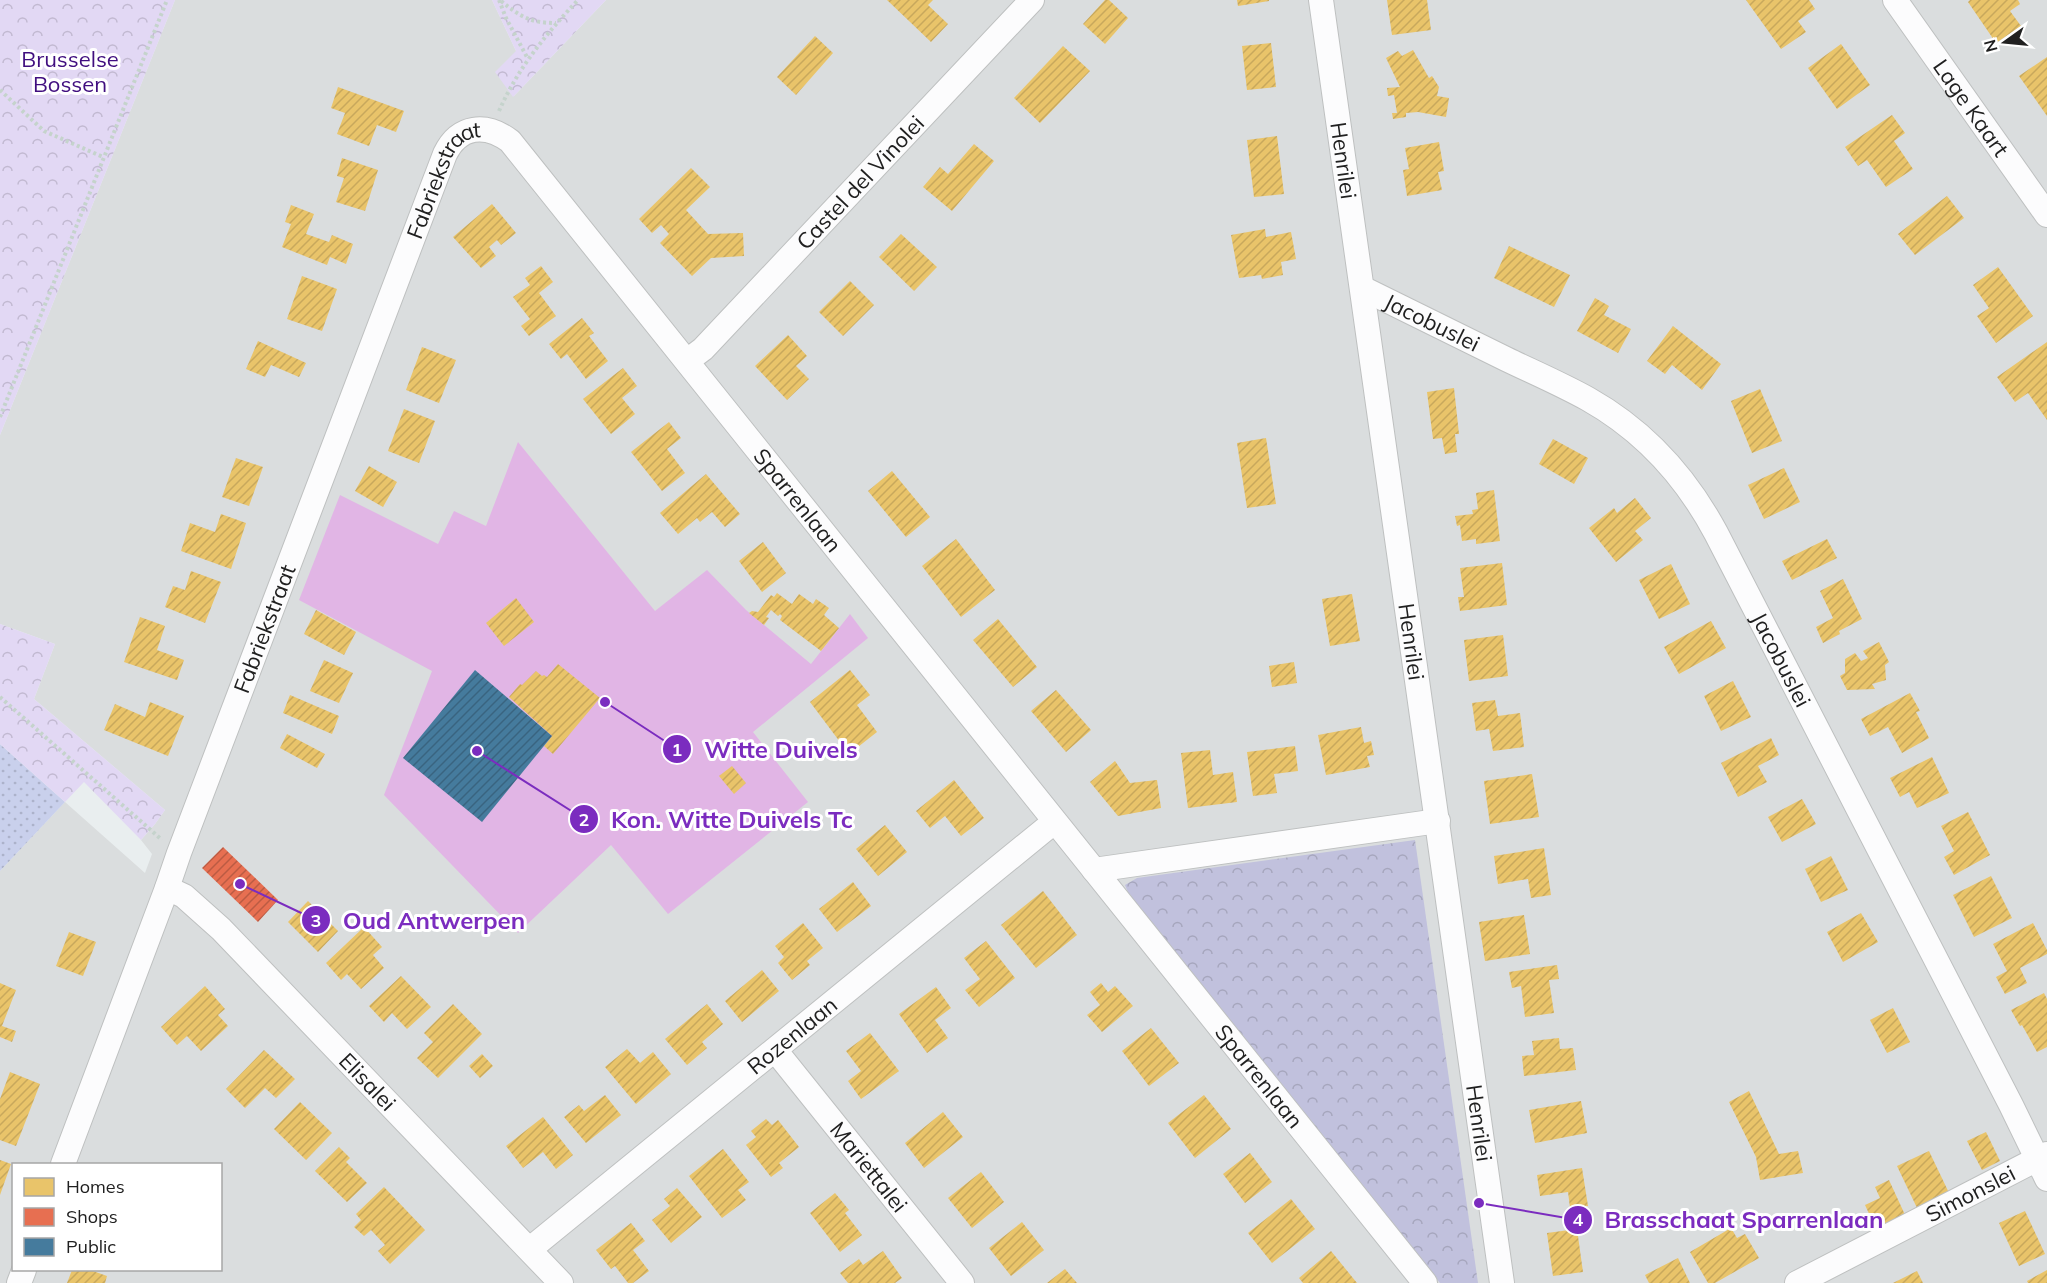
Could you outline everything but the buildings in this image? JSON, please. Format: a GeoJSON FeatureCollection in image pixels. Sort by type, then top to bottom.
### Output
{"type":"FeatureCollection","features":[{"type":"Feature","properties":{"kind":"street","name":"Castel del Vinolei"},"geometry":{"type":"LineString","coordinates":[[687,361],[703,349],[1032,0]]}},
{"type":"Feature","properties":{"kind":"street","name":"Henrilei"},"geometry":{"type":"LineString","coordinates":[[1321,0],[1502,1283]]}},
{"type":"Feature","properties":{"kind":"street","name":"Lage Kaart"},"geometry":{"type":"LineString","coordinates":[[1895,0],[2047,215]]}},
{"type":"Feature","properties":{"kind":"street","name":"Fabriekstraat"},"geometry":{"type":"LineString","coordinates":[[63,1163],[445,154],[450,145],[463,133],[484,129],[498,133]]}},
{"type":"Feature","properties":{"kind":"street","name":"Sparrenlaan"},"geometry":{"type":"LineString","coordinates":[[498,133],[510,141],[1425,1283]]}},
{"type":"Feature","properties":{"kind":"street","name":"Jacobuslei"},"geometry":{"type":"LineString","coordinates":[[1362,288],[1588,399],[1632,429],[1671,466],[1688,487],[1722,543],[2044,1164]]}},
{"type":"Feature","properties":{"kind":"street"},"geometry":{"type":"LineString","coordinates":[[1094,870],[1438,821]]}},
{"type":"Feature","properties":{"kind":"street","name":"Rozenlaan"},"geometry":{"type":"LineString","coordinates":[[530,1249],[1054,822]]}},
{"type":"Feature","properties":{"kind":"street","name":"Elisalei"},"geometry":{"type":"LineString","coordinates":[[167,888],[184,896],[221,929],[561,1283]]}},
{"type":"Feature","properties":{"kind":"street","name":"Mariettalei"},"geometry":{"type":"LineString","coordinates":[[775,1050],[962,1283]]}},
{"type":"Feature","properties":{"kind":"street","name":"Simonslei"},"geometry":{"type":"LineString","coordinates":[[1797,1283],[2044,1164]]}},
{"type":"Feature","properties":{"kind":"path"},"geometry":{"type":"LineString","coordinates":[[0,417],[166,0]]}},
{"type":"Feature","properties":{"kind":"path"},"geometry":{"type":"LineString","coordinates":[[498,133],[497,116],[508,91],[528,59],[556,22],[578,0]]}},
{"type":"Feature","properties":{"kind":"path"},"geometry":{"type":"LineString","coordinates":[[500,1],[521,17],[538,23],[556,22]]}},
{"type":"Feature","properties":{"kind":"path"},"geometry":{"type":"LineString","coordinates":[[500,1],[506,18],[528,59]]}},
{"type":"Feature","properties":{"kind":"path"},"geometry":{"type":"LineString","coordinates":[[0,90],[44,131],[103,157]]}},
{"type":"Feature","properties":{"kind":"path"},"geometry":{"type":"LineString","coordinates":[[0,698],[149,830],[179,853]]}},
{"type":"Feature","properties":{"kind":"shaded area"},"geometry":{"type":"Polygon","coordinates":[[[175,0],[492,0],[516,51],[514,96],[606,0],[2047,0],[2047,1283],[0,1283],[0,871],[65,802],[145,873],[152,854],[141,840],[165,810],[34,699],[55,644],[0,624],[0,435],[175,0]]]}},
{"type":"Feature","properties":{"kind":"shaded area"},"geometry":{"type":"Polygon","coordinates":[[[518,442],[655,611],[707,570],[746,610],[811,664],[850,614],[868,638],[753,732],[808,802],[668,914],[611,845],[518,933],[384,795],[432,671],[299,600],[340,495],[438,544],[454,511],[486,526],[518,442]]]}},
{"type":"Feature","properties":{"kind":"shaded area"},"geometry":{"type":"Polygon","coordinates":[[[0,744],[65,802],[0,871],[0,744]]]}},
{"type":"Feature","properties":{"kind":"green space","name":"Brusselse Bossen"},"geometry":{"type":"Polygon","coordinates":[[[0,0],[175,0],[0,435],[0,0]]]}},
{"type":"Feature","properties":{"kind":"green space"},"geometry":{"type":"Polygon","coordinates":[[[492,0],[606,0],[513,97],[495,72],[516,51],[492,0]]]}},
{"type":"Feature","properties":{"kind":"green space"},"geometry":{"type":"Polygon","coordinates":[[[0,624],[55,644],[34,699],[165,810],[141,840],[84,782],[65,802],[0,744],[0,624]]]}},
{"type":"Feature","properties":{"kind":"green space"},"geometry":{"type":"Polygon","coordinates":[[[1415,840],[1478,1283],[1440,1283],[1130,898],[1125,885],[1137,878],[1415,840]]]}},
{"type":"Feature","properties":{"kind":"place","name":"Witte Duivels"},"geometry":{"type":"Point","coordinates":[605,702]}},
{"type":"Feature","properties":{"kind":"place","name":"Kon. Witte Duivels Tc"},"geometry":{"type":"Point","coordinates":[477,751]}},
{"type":"Feature","properties":{"kind":"place","name":"Oud Antwerpen"},"geometry":{"type":"Point","coordinates":[240,884]}},
{"type":"Feature","properties":{"kind":"place","name":"Brasschaat Sparrenlaan"},"geometry":{"type":"Point","coordinates":[1479,1203]}}]}
